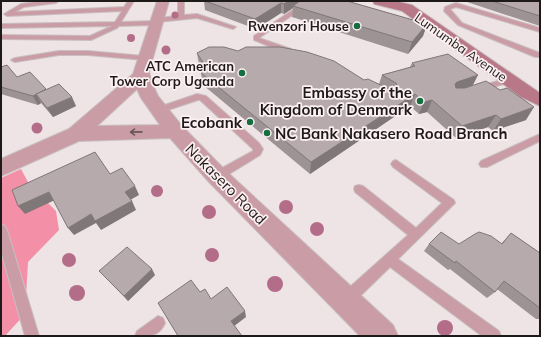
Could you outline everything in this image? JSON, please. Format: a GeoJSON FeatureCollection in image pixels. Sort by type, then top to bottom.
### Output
{"type":"FeatureCollection","features":[{"type":"Feature","properties":{"kind":"main road","name":"Lumumba Avenue"},"geometry":{"type":"LineString","coordinates":[[379,1],[405,4],[508,80],[540,100]]}},
{"type":"Feature","properties":{"kind":"street"},"geometry":{"type":"LineString","coordinates":[[1,168],[76,134],[143,67],[159,15]]}},
{"type":"Feature","properties":{"kind":"street","name":"Nakasero Road"},"geometry":{"type":"LineString","coordinates":[[143,67],[146,90],[175,131],[217,176],[382,336]]}},
{"type":"Feature","properties":{"kind":"street"},"geometry":{"type":"LineString","coordinates":[[76,134],[175,131]]}},
{"type":"Feature","properties":{"kind":"lane"},"geometry":{"type":"LineString","coordinates":[[4,14],[23,5],[56,1]]}},
{"type":"Feature","properties":{"kind":"lane"},"geometry":{"type":"LineString","coordinates":[[1,37],[91,38],[115,27],[131,1]]}},
{"type":"Feature","properties":{"kind":"lane"},"geometry":{"type":"LineString","coordinates":[[181,1],[181,17]]}},
{"type":"Feature","properties":{"kind":"lane"},"geometry":{"type":"LineString","coordinates":[[294,53],[259,42],[256,39],[256,36],[310,1]]}},
{"type":"Feature","properties":{"kind":"lane"},"geometry":{"type":"LineString","coordinates":[[538,55],[460,24],[447,11],[447,8],[456,5],[540,30]]}},
{"type":"Feature","properties":{"kind":"lane"},"geometry":{"type":"LineString","coordinates":[[4,14],[126,9]]}},
{"type":"Feature","properties":{"kind":"lane"},"geometry":{"type":"LineString","coordinates":[[1,26],[118,23],[159,15],[181,17],[197,16],[233,27]]}},
{"type":"Feature","properties":{"kind":"lane"},"geometry":{"type":"LineString","coordinates":[[15,60],[59,53],[88,53],[143,67]]}},
{"type":"Feature","properties":{"kind":"lane"},"geometry":{"type":"LineString","coordinates":[[475,91],[508,80]]}},
{"type":"Feature","properties":{"kind":"lane"},"geometry":{"type":"LineString","coordinates":[[159,110],[197,97],[203,98],[256,145],[258,149],[256,153],[217,176]]}},
{"type":"Feature","properties":{"kind":"lane"},"geometry":{"type":"LineString","coordinates":[[484,164],[540,137]]}},
{"type":"Feature","properties":{"kind":"lane"},"geometry":{"type":"LineString","coordinates":[[345,301],[450,203],[396,164]]}},
{"type":"Feature","properties":{"kind":"lane"},"geometry":{"type":"LineString","coordinates":[[359,189],[416,235]]}},
{"type":"Feature","properties":{"kind":"lane"},"geometry":{"type":"LineString","coordinates":[[1,230],[32,336]]}},
{"type":"Feature","properties":{"kind":"lane"},"geometry":{"type":"LineString","coordinates":[[390,260],[494,336]]}},
{"type":"Feature","properties":{"kind":"lane"},"geometry":{"type":"LineString","coordinates":[[142,336],[158,323]]}},
{"type":"Feature","properties":{"kind":"shaded area"},"geometry":{"type":"Polygon","coordinates":[[[21,169],[29,184],[56,211],[59,230],[28,262],[25,314],[5,336],[1,336],[1,178],[21,169]]]}},
{"type":"Feature","properties":{"kind":"building"},"geometry":{"type":"Polygon","coordinates":[[[205,1],[289,1],[284,4],[281,3],[255,19],[205,1]]]}},
{"type":"Feature","properties":{"kind":"building"},"geometry":{"type":"Polygon","coordinates":[[[300,1],[347,1],[427,24],[412,42],[293,6],[300,1]]]}},
{"type":"Feature","properties":{"kind":"building"},"geometry":{"type":"Polygon","coordinates":[[[492,1],[540,1],[540,16],[492,1]]]}},
{"type":"Feature","properties":{"kind":"building"},"geometry":{"type":"Polygon","coordinates":[[[209,47],[224,47],[238,51],[246,47],[280,47],[307,52],[334,61],[364,80],[368,79],[389,89],[395,89],[397,85],[396,83],[382,75],[415,66],[412,63],[448,54],[478,75],[457,82],[455,84],[456,88],[465,88],[486,81],[500,90],[507,88],[534,107],[501,119],[496,115],[462,126],[432,100],[424,102],[415,94],[311,162],[201,73],[207,69],[197,53],[209,47]]]}},
{"type":"Feature","properties":{"kind":"building"},"geometry":{"type":"Polygon","coordinates":[[[7,65],[17,77],[30,72],[46,89],[33,96],[1,87],[1,67],[7,65]]]}},
{"type":"Feature","properties":{"kind":"building"},"geometry":{"type":"Polygon","coordinates":[[[59,84],[72,97],[47,108],[36,94],[59,84]]]}},
{"type":"Feature","properties":{"kind":"building"},"geometry":{"type":"Polygon","coordinates":[[[95,152],[110,174],[122,168],[135,186],[125,192],[132,201],[95,221],[91,214],[68,228],[49,192],[18,206],[12,190],[95,152]]]}},
{"type":"Feature","properties":{"kind":"building"},"geometry":{"type":"Polygon","coordinates":[[[441,232],[459,244],[479,232],[491,236],[502,244],[511,233],[540,253],[540,308],[504,281],[495,292],[456,261],[455,263],[429,244],[441,232]]]}},
{"type":"Feature","properties":{"kind":"building"},"geometry":{"type":"Polygon","coordinates":[[[127,247],[152,269],[124,296],[99,271],[127,247]]]}},
{"type":"Feature","properties":{"kind":"building"},"geometry":{"type":"Polygon","coordinates":[[[191,280],[200,292],[205,289],[211,299],[227,287],[245,311],[231,321],[242,336],[178,336],[158,303],[191,280]]]}},
{"type":"Feature","properties":{"kind":"place","name":"Rwenzori House"},"geometry":{"type":"Point","coordinates":[357,26]}},
{"type":"Feature","properties":{"kind":"place","name":"ATC American Tower Corp Uganda"},"geometry":{"type":"Point","coordinates":[242,73]}},
{"type":"Feature","properties":{"kind":"place","name":"Embassy of the Kingdom of Denmark"},"geometry":{"type":"Point","coordinates":[420,101]}},
{"type":"Feature","properties":{"kind":"place","name":"Ecobank"},"geometry":{"type":"Point","coordinates":[250,122]}},
{"type":"Feature","properties":{"kind":"place","name":"NC Bank Nakasero Road Branch"},"geometry":{"type":"Point","coordinates":[267,133]}}]}
